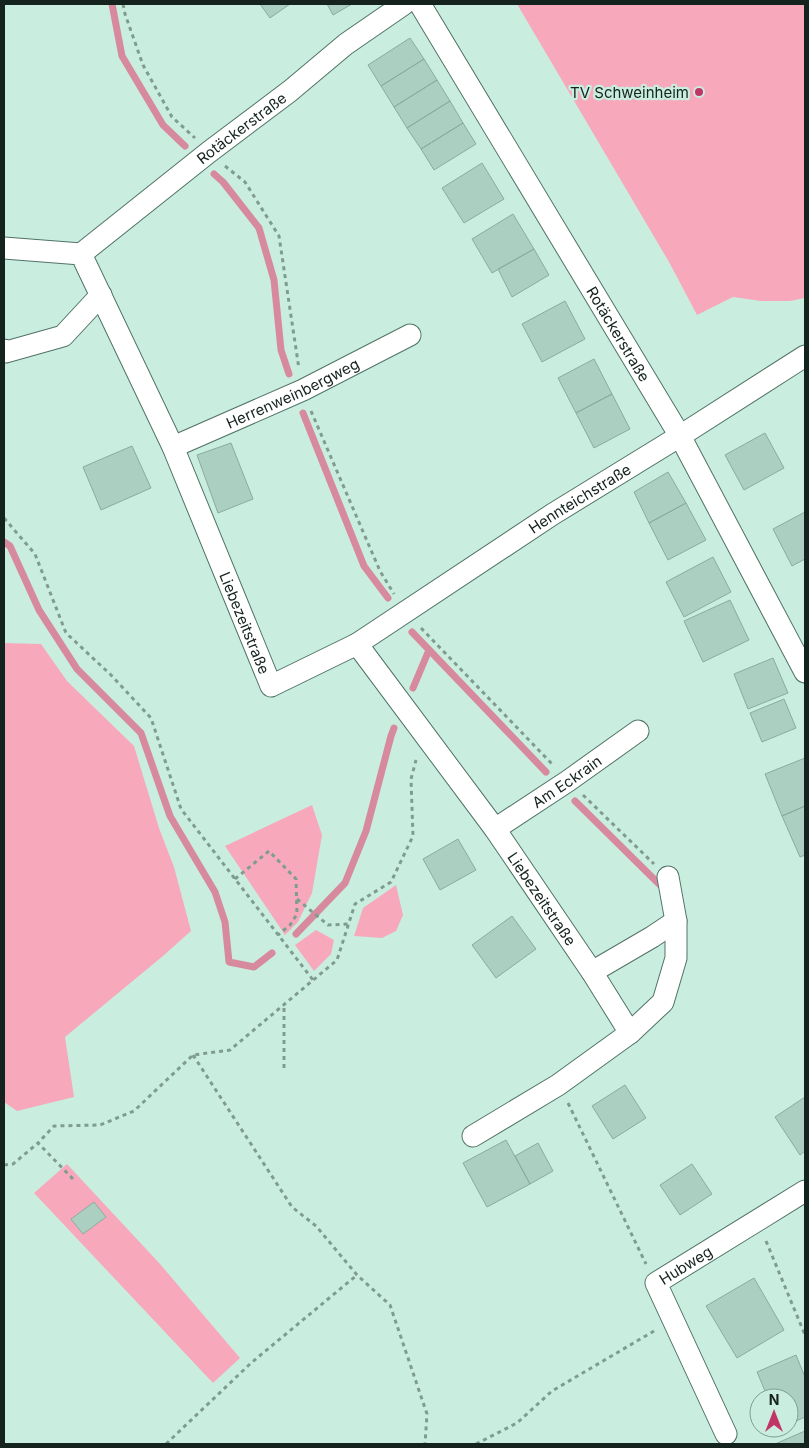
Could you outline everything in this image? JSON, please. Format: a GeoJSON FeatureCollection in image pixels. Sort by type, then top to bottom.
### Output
{"type":"FeatureCollection","features":[{"type":"Feature","properties":{"kind":"street","name":"Rotäckerstraße"},"geometry":{"type":"LineString","coordinates":[[81,254],[209,152],[290,91],[346,44],[404,4]]}},
{"type":"Feature","properties":{"kind":"street","name":"Rotäckerstraße"},"geometry":{"type":"LineString","coordinates":[[420,4],[680,436],[805,672]]}},
{"type":"Feature","properties":{"kind":"street"},"geometry":{"type":"LineString","coordinates":[[4,248],[81,254]]}},
{"type":"Feature","properties":{"kind":"street","name":"Liebezeitstraße"},"geometry":{"type":"LineString","coordinates":[[81,254],[173,447],[271,686],[357,644],[495,829],[592,972],[630,1033]]}},
{"type":"Feature","properties":{"kind":"street"},"geometry":{"type":"LineString","coordinates":[[4,350],[6,352],[63,336],[101,295]]}},
{"type":"Feature","properties":{"kind":"street","name":"Herrenweinbergweg"},"geometry":{"type":"LineString","coordinates":[[173,447],[303,390],[410,335]]}},
{"type":"Feature","properties":{"kind":"street","name":"Hennteichstraße"},"geometry":{"type":"LineString","coordinates":[[357,644],[553,514],[805,356]]}},
{"type":"Feature","properties":{"kind":"street","name":"Am Eckrain"},"geometry":{"type":"LineString","coordinates":[[495,829],[568,781],[638,731]]}},
{"type":"Feature","properties":{"kind":"street"},"geometry":{"type":"LineString","coordinates":[[473,1136],[558,1085],[630,1033],[663,1002],[676,958],[676,921],[668,878]]}},
{"type":"Feature","properties":{"kind":"street"},"geometry":{"type":"LineString","coordinates":[[592,972],[676,921]]}},
{"type":"Feature","properties":{"kind":"street","name":"Hubweg"},"geometry":{"type":"LineString","coordinates":[[726,1434],[656,1283],[805,1191]]}},
{"type":"Feature","properties":{"kind":"path"},"geometry":{"type":"LineString","coordinates":[[123,4],[143,65],[172,116],[209,152],[245,182],[279,236],[303,390],[380,571],[405,611],[568,781],[668,878]]}},
{"type":"Feature","properties":{"kind":"path"},"geometry":{"type":"LineString","coordinates":[[4,518],[35,554],[66,633],[112,675],[150,718],[181,809],[313,980]]}},
{"type":"Feature","properties":{"kind":"path"},"geometry":{"type":"LineString","coordinates":[[4,1164],[13,1164],[38,1143],[54,1126],[100,1125],[134,1110],[193,1055],[230,1050],[337,960],[355,904],[391,882],[413,836],[411,779],[422,732]]}},
{"type":"Feature","properties":{"kind":"path"},"geometry":{"type":"LineString","coordinates":[[235,879],[269,851],[296,879],[297,914],[290,925],[278,935]]}},
{"type":"Feature","properties":{"kind":"path"},"geometry":{"type":"LineString","coordinates":[[296,899],[328,924],[348,924]]}},
{"type":"Feature","properties":{"kind":"path"},"geometry":{"type":"LineString","coordinates":[[284,1004],[284,1068]]}},
{"type":"Feature","properties":{"kind":"path"},"geometry":{"type":"LineString","coordinates":[[193,1055],[292,1206],[316,1226],[357,1275],[390,1305],[426,1414],[425,1444]]}},
{"type":"Feature","properties":{"kind":"path"},"geometry":{"type":"LineString","coordinates":[[558,1085],[656,1283]]}},
{"type":"Feature","properties":{"kind":"path"},"geometry":{"type":"LineString","coordinates":[[38,1143],[73,1180]]}},
{"type":"Feature","properties":{"kind":"path"},"geometry":{"type":"LineString","coordinates":[[758,1220],[805,1335]]}},
{"type":"Feature","properties":{"kind":"path"},"geometry":{"type":"LineString","coordinates":[[166,1444],[251,1363],[357,1275]]}},
{"type":"Feature","properties":{"kind":"path"},"geometry":{"type":"LineString","coordinates":[[476,1444],[517,1423],[552,1391],[674,1320]]}},
{"type":"Feature","properties":{"kind":"shaded area","name":"TV Schweinheim"},"geometry":{"type":"Polygon","coordinates":[[[517,4],[805,4],[805,298],[790,301],[761,301],[733,297],[697,315],[669,262],[517,4]]]}},
{"type":"Feature","properties":{"kind":"shaded area"},"geometry":{"type":"Polygon","coordinates":[[[4,643],[41,644],[67,681],[134,746],[159,828],[174,867],[191,931],[65,1037],[74,1097],[17,1111],[4,1102],[4,643]]]}},
{"type":"Feature","properties":{"kind":"shaded area"},"geometry":{"type":"Polygon","coordinates":[[[312,805],[322,835],[312,893],[298,922],[285,935],[225,846],[312,805]]]}},
{"type":"Feature","properties":{"kind":"shaded area"},"geometry":{"type":"Polygon","coordinates":[[[396,885],[403,915],[396,931],[382,938],[354,936],[363,908],[396,885]]]}},
{"type":"Feature","properties":{"kind":"shaded area"},"geometry":{"type":"Polygon","coordinates":[[[316,930],[334,940],[331,954],[314,971],[295,945],[316,930]]]}},
{"type":"Feature","properties":{"kind":"shaded area"},"geometry":{"type":"Polygon","coordinates":[[[67,1164],[160,1264],[240,1358],[213,1383],[34,1193],[67,1164]]]}},
{"type":"Feature","properties":{"kind":"building"},"geometry":{"type":"Polygon","coordinates":[[[260,4],[290,4],[270,18],[260,4]]]}},
{"type":"Feature","properties":{"kind":"building"},"geometry":{"type":"Polygon","coordinates":[[[327,4],[352,4],[333,15],[327,4]]]}},
{"type":"Feature","properties":{"kind":"building"},"geometry":{"type":"Polygon","coordinates":[[[410,38],[424,59],[381,86],[368,65],[410,38]]]}},
{"type":"Feature","properties":{"kind":"building"},"geometry":{"type":"Polygon","coordinates":[[[424,59],[437,80],[394,107],[381,86],[424,59]]]}},
{"type":"Feature","properties":{"kind":"building"},"geometry":{"type":"Polygon","coordinates":[[[437,80],[450,101],[407,128],[394,107],[437,80]]]}},
{"type":"Feature","properties":{"kind":"building"},"geometry":{"type":"Polygon","coordinates":[[[450,101],[463,123],[421,149],[407,128],[450,101]]]}},
{"type":"Feature","properties":{"kind":"building"},"geometry":{"type":"Polygon","coordinates":[[[463,123],[476,144],[434,170],[421,149],[463,123]]]}},
{"type":"Feature","properties":{"kind":"building"},"geometry":{"type":"Polygon","coordinates":[[[482,163],[504,199],[464,223],[442,188],[482,163]]]}},
{"type":"Feature","properties":{"kind":"building"},"geometry":{"type":"Polygon","coordinates":[[[513,214],[534,249],[492,273],[472,239],[513,214]]]}},
{"type":"Feature","properties":{"kind":"building"},"geometry":{"type":"Polygon","coordinates":[[[534,249],[549,275],[512,297],[498,269],[534,249]]]}},
{"type":"Feature","properties":{"kind":"building"},"geometry":{"type":"Polygon","coordinates":[[[565,301],[585,339],[542,362],[522,324],[565,301]]]}},
{"type":"Feature","properties":{"kind":"building"},"geometry":{"type":"Polygon","coordinates":[[[594,359],[612,394],[576,413],[558,378],[594,359]]]}},
{"type":"Feature","properties":{"kind":"building"},"geometry":{"type":"Polygon","coordinates":[[[612,394],[630,429],[594,448],[576,413],[612,394]]]}},
{"type":"Feature","properties":{"kind":"building"},"geometry":{"type":"Polygon","coordinates":[[[765,433],[784,468],[744,490],[725,455],[765,433]]]}},
{"type":"Feature","properties":{"kind":"building"},"geometry":{"type":"Polygon","coordinates":[[[231,443],[253,499],[218,513],[197,455],[231,443]]]}},
{"type":"Feature","properties":{"kind":"building"},"geometry":{"type":"Polygon","coordinates":[[[132,446],[151,488],[101,510],[83,467],[132,446]]]}},
{"type":"Feature","properties":{"kind":"building"},"geometry":{"type":"Polygon","coordinates":[[[668,472],[686,503],[649,523],[634,492],[668,472]]]}},
{"type":"Feature","properties":{"kind":"building"},"geometry":{"type":"Polygon","coordinates":[[[686,503],[706,540],[668,560],[649,523],[686,503]]]}},
{"type":"Feature","properties":{"kind":"building"},"geometry":{"type":"Polygon","coordinates":[[[805,512],[805,559],[792,566],[773,529],[805,512]]]}},
{"type":"Feature","properties":{"kind":"building"},"geometry":{"type":"Polygon","coordinates":[[[713,557],[731,592],[684,617],[666,582],[713,557]]]}},
{"type":"Feature","properties":{"kind":"building"},"geometry":{"type":"Polygon","coordinates":[[[730,600],[749,640],[703,662],[684,621],[730,600]]]}},
{"type":"Feature","properties":{"kind":"building"},"geometry":{"type":"Polygon","coordinates":[[[773,658],[788,693],[748,709],[734,674],[773,658]]]}},
{"type":"Feature","properties":{"kind":"building"},"geometry":{"type":"Polygon","coordinates":[[[784,699],[796,728],[762,742],[750,713],[784,699]]]}},
{"type":"Feature","properties":{"kind":"building"},"geometry":{"type":"Polygon","coordinates":[[[805,758],[805,806],[782,816],[765,774],[805,758]]]}},
{"type":"Feature","properties":{"kind":"building"},"geometry":{"type":"Polygon","coordinates":[[[805,806],[805,855],[800,857],[782,816],[805,806]]]}},
{"type":"Feature","properties":{"kind":"building"},"geometry":{"type":"Polygon","coordinates":[[[458,839],[476,870],[440,890],[423,859],[458,839]]]}},
{"type":"Feature","properties":{"kind":"building"},"geometry":{"type":"Polygon","coordinates":[[[512,916],[536,949],[496,978],[472,945],[512,916]]]}},
{"type":"Feature","properties":{"kind":"building"},"geometry":{"type":"Polygon","coordinates":[[[625,1085],[646,1118],[613,1139],[592,1106],[625,1085]]]}},
{"type":"Feature","properties":{"kind":"building"},"geometry":{"type":"Polygon","coordinates":[[[805,1097],[805,1151],[800,1155],[775,1117],[805,1097]]]}},
{"type":"Feature","properties":{"kind":"building"},"geometry":{"type":"Polygon","coordinates":[[[506,1140],[530,1184],[487,1207],[463,1163],[506,1140]]]}},
{"type":"Feature","properties":{"kind":"building"},"geometry":{"type":"Polygon","coordinates":[[[538,1143],[553,1171],[530,1184],[515,1156],[538,1143]]]}},
{"type":"Feature","properties":{"kind":"building"},"geometry":{"type":"Polygon","coordinates":[[[692,1164],[712,1194],[680,1215],[660,1185],[692,1164]]]}},
{"type":"Feature","properties":{"kind":"building"},"geometry":{"type":"Polygon","coordinates":[[[94,1202],[106,1217],[83,1234],[71,1219],[94,1202]]]}},
{"type":"Feature","properties":{"kind":"building"},"geometry":{"type":"Polygon","coordinates":[[[754,1278],[784,1330],[737,1358],[706,1306],[754,1278]]]}},
{"type":"Feature","properties":{"kind":"building"},"geometry":{"type":"Polygon","coordinates":[[[796,1355],[805,1377],[805,1417],[799,1420],[799,1388],[764,1388],[757,1372],[796,1355]]]}},
{"type":"Feature","properties":{"kind":"building"},"geometry":{"type":"Polygon","coordinates":[[[805,1431],[805,1444],[775,1444],[789,1438],[799,1438],[799,1434],[805,1431]]]}},
{"type":"Feature","properties":{"kind":"waterway"},"geometry":{"type":"LineString","coordinates":[[112,4],[122,56],[163,125],[185,146]]}},
{"type":"Feature","properties":{"kind":"waterway"},"geometry":{"type":"LineString","coordinates":[[214,174],[223,182],[259,228],[274,280],[281,350],[289,374]]}},
{"type":"Feature","properties":{"kind":"waterway"},"geometry":{"type":"LineString","coordinates":[[303,413],[364,566],[388,598]]}},
{"type":"Feature","properties":{"kind":"waterway"},"geometry":{"type":"LineString","coordinates":[[4,542],[10,546],[39,610],[77,669],[141,733],[170,816],[215,892],[225,922],[229,962],[254,967],[272,953]]}},
{"type":"Feature","properties":{"kind":"waterway"},"geometry":{"type":"LineString","coordinates":[[412,632],[546,772]]}},
{"type":"Feature","properties":{"kind":"waterway"},"geometry":{"type":"LineString","coordinates":[[413,688],[429,650]]}},
{"type":"Feature","properties":{"kind":"waterway"},"geometry":{"type":"LineString","coordinates":[[296,934],[345,883],[366,831],[394,728]]}},
{"type":"Feature","properties":{"kind":"waterway"},"geometry":{"type":"LineString","coordinates":[[575,801],[659,884]]}},
{"type":"Feature","properties":{"kind":"place","name":"TV Schweinheim"},"geometry":{"type":"Point","coordinates":[699,92]}}]}
